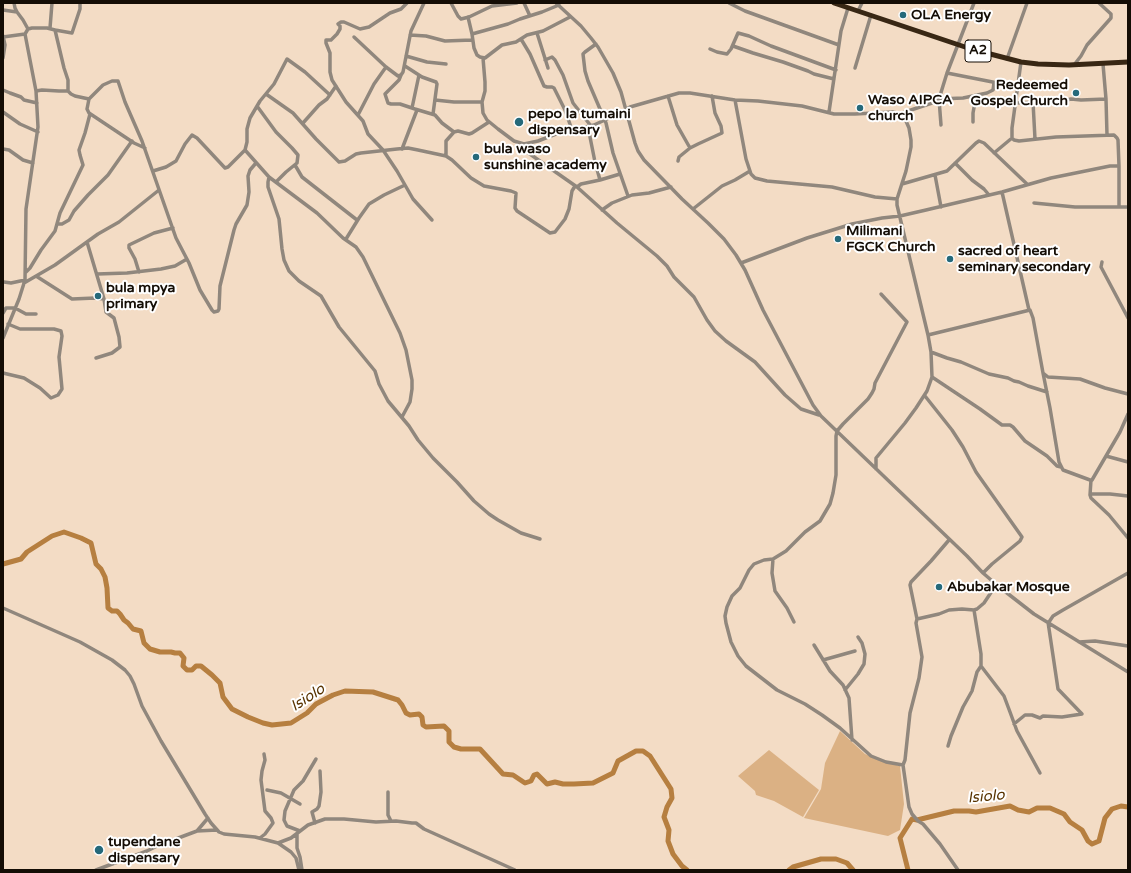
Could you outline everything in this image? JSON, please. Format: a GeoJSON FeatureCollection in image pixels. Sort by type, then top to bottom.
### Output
{"type":"FeatureCollection","features":[{"type":"Feature","properties":{"kind":"highway","name":"A2"},"geometry":{"type":"LineString","coordinates":[[834,3],[958,44],[1021,62],[1074,65],[1128,62]]}},
{"type":"Feature","properties":{"kind":"street"},"geometry":{"type":"LineString","coordinates":[[14,3],[17,12],[28,29]]}},
{"type":"Feature","properties":{"kind":"street"},"geometry":{"type":"LineString","coordinates":[[50,28],[52,3]]}},
{"type":"Feature","properties":{"kind":"street"},"geometry":{"type":"LineString","coordinates":[[28,29],[50,28],[72,33],[80,9],[80,3]]}},
{"type":"Feature","properties":{"kind":"street"},"geometry":{"type":"LineString","coordinates":[[407,3],[401,9],[390,13],[369,27],[360,29],[343,22],[338,24],[340,28],[339,32],[332,40],[326,40],[326,43],[330,52],[331,76],[336,86],[346,102],[364,123],[368,134],[383,150],[413,199],[432,220]]}},
{"type":"Feature","properties":{"kind":"street"},"geometry":{"type":"LineString","coordinates":[[424,3],[410,35],[403,72],[399,80],[385,94],[386,101],[390,104],[398,103],[433,114],[454,132]]}},
{"type":"Feature","properties":{"kind":"street"},"geometry":{"type":"LineString","coordinates":[[451,3],[460,18],[468,17],[496,5],[517,3]]}},
{"type":"Feature","properties":{"kind":"street"},"geometry":{"type":"LineString","coordinates":[[524,3],[530,16]]}},
{"type":"Feature","properties":{"kind":"street"},"geometry":{"type":"LineString","coordinates":[[728,3],[745,11],[839,45]]}},
{"type":"Feature","properties":{"kind":"street"},"geometry":{"type":"LineString","coordinates":[[858,11],[862,3]]}},
{"type":"Feature","properties":{"kind":"street"},"geometry":{"type":"LineString","coordinates":[[941,125],[939,99],[947,73],[974,3]]}},
{"type":"Feature","properties":{"kind":"street"},"geometry":{"type":"LineString","coordinates":[[1007,59],[1027,3]]}},
{"type":"Feature","properties":{"kind":"street"},"geometry":{"type":"LineString","coordinates":[[1074,65],[1087,45],[1111,18],[1111,14],[1099,3]]}},
{"type":"Feature","properties":{"kind":"street"},"geometry":{"type":"LineString","coordinates":[[472,34],[508,24],[553,8],[558,4],[581,26],[596,44],[616,79],[638,151],[648,164],[724,239],[741,263],[763,310],[820,416],[876,468],[996,585],[1021,605],[1128,672]]}},
{"type":"Feature","properties":{"kind":"street"},"geometry":{"type":"LineString","coordinates":[[829,112],[841,31],[848,8]]}},
{"type":"Feature","properties":{"kind":"street"},"geometry":{"type":"LineString","coordinates":[[3,10],[17,12]]}},
{"type":"Feature","properties":{"kind":"street"},"geometry":{"type":"LineString","coordinates":[[855,68],[871,15]]}},
{"type":"Feature","properties":{"kind":"street"},"geometry":{"type":"LineString","coordinates":[[483,58],[502,45],[516,42],[527,35],[543,32],[570,16]]}},
{"type":"Feature","properties":{"kind":"street"},"geometry":{"type":"LineString","coordinates":[[468,17],[472,40],[477,55],[483,58]]}},
{"type":"Feature","properties":{"kind":"street"},"geometry":{"type":"LineString","coordinates":[[3,338],[15,308],[26,272],[26,209],[38,132],[36,91],[25,34],[28,29]]}},
{"type":"Feature","properties":{"kind":"street"},"geometry":{"type":"LineString","coordinates":[[55,30],[68,80],[68,91]]}},
{"type":"Feature","properties":{"kind":"street"},"geometry":{"type":"LineString","coordinates":[[537,33],[548,68]]}},
{"type":"Feature","properties":{"kind":"street"},"geometry":{"type":"LineString","coordinates":[[710,49],[726,54],[733,46],[738,33],[836,70]]}},
{"type":"Feature","properties":{"kind":"street"},"geometry":{"type":"LineString","coordinates":[[3,58],[5,45],[3,36],[25,34]]}},
{"type":"Feature","properties":{"kind":"street"},"geometry":{"type":"LineString","coordinates":[[410,35],[426,36],[445,41],[472,40]]}},
{"type":"Feature","properties":{"kind":"street"},"geometry":{"type":"LineString","coordinates":[[354,37],[386,67],[398,76],[401,75]]}},
{"type":"Feature","properties":{"kind":"street"},"geometry":{"type":"LineString","coordinates":[[521,39],[530,54],[544,86],[552,86],[554,88],[565,110],[572,130]]}},
{"type":"Feature","properties":{"kind":"street"},"geometry":{"type":"LineString","coordinates":[[596,44],[584,53],[584,62],[588,81],[605,120],[620,174],[628,196]]}},
{"type":"Feature","properties":{"kind":"street"},"geometry":{"type":"LineString","coordinates":[[733,46],[814,74],[834,79]]}},
{"type":"Feature","properties":{"kind":"street"},"geometry":{"type":"LineString","coordinates":[[406,56],[431,63],[446,64]]}},
{"type":"Feature","properties":{"kind":"street"},"geometry":{"type":"LineString","coordinates":[[545,60],[552,57],[555,60],[563,75],[573,103],[589,126],[594,162],[600,180]]}},
{"type":"Feature","properties":{"kind":"street"},"geometry":{"type":"LineString","coordinates":[[483,58],[485,91],[482,102],[482,111],[489,122],[514,141],[524,144],[596,124],[622,112],[625,108],[676,93],[802,106],[834,114],[849,115],[895,112],[904,118],[908,123],[911,140],[911,154],[897,199],[897,205],[928,335],[931,352],[932,377],[925,396],[876,458],[876,468]]}},
{"type":"Feature","properties":{"kind":"street"},"geometry":{"type":"LineString","coordinates":[[153,171],[169,166],[176,161],[185,144],[192,135],[197,138],[225,168],[228,167],[245,150],[248,126],[257,106],[274,84],[287,59],[305,72],[330,95]]}},
{"type":"Feature","properties":{"kind":"street"},"geometry":{"type":"LineString","coordinates":[[1012,138],[1021,62]]}},
{"type":"Feature","properties":{"kind":"street"},"geometry":{"type":"LineString","coordinates":[[1103,64],[1107,135]]}},
{"type":"Feature","properties":{"kind":"street"},"geometry":{"type":"LineString","coordinates":[[405,66],[419,75],[436,82],[433,114]]}},
{"type":"Feature","properties":{"kind":"street"},"geometry":{"type":"LineString","coordinates":[[358,115],[374,84],[386,67]]}},
{"type":"Feature","properties":{"kind":"street"},"geometry":{"type":"LineString","coordinates":[[947,73],[1018,87]]}},
{"type":"Feature","properties":{"kind":"street"},"geometry":{"type":"LineString","coordinates":[[412,108],[419,75]]}},
{"type":"Feature","properties":{"kind":"street"},"geometry":{"type":"LineString","coordinates":[[145,148],[90,114],[87,109],[89,99],[103,85],[118,80],[125,102],[145,148],[178,242],[200,290],[214,312],[217,312],[219,306],[220,286],[234,230],[247,205],[249,192],[248,176],[250,170],[256,163]]}},
{"type":"Feature","properties":{"kind":"street"},"geometry":{"type":"LineString","coordinates":[[899,114],[932,103],[939,99],[963,98],[992,91],[994,83]]}},
{"type":"Feature","properties":{"kind":"street"},"geometry":{"type":"LineString","coordinates":[[303,123],[319,105],[326,100],[336,86]]}},
{"type":"Feature","properties":{"kind":"street"},"geometry":{"type":"LineString","coordinates":[[3,90],[21,97],[24,100],[37,104]]}},
{"type":"Feature","properties":{"kind":"street"},"geometry":{"type":"LineString","coordinates":[[36,91],[68,91],[75,96],[89,99]]}},
{"type":"Feature","properties":{"kind":"street"},"geometry":{"type":"LineString","coordinates":[[266,94],[290,110],[339,162],[345,161],[358,153],[383,150],[402,149],[425,151],[446,156],[471,178],[484,186],[516,193],[515,208],[517,211],[550,233],[556,232],[565,219],[572,194],[576,186],[620,174]]}},
{"type":"Feature","properties":{"kind":"street"},"geometry":{"type":"LineString","coordinates":[[668,96],[677,126],[690,148]]}},
{"type":"Feature","properties":{"kind":"street"},"geometry":{"type":"LineString","coordinates":[[678,161],[679,157],[690,148],[722,132],[715,113],[712,96]]}},
{"type":"Feature","properties":{"kind":"street"},"geometry":{"type":"LineString","coordinates":[[973,122],[975,102],[974,96]]}},
{"type":"Feature","properties":{"kind":"street"},"geometry":{"type":"LineString","coordinates":[[1016,103],[1062,101],[1071,99],[1106,99]]}},
{"type":"Feature","properties":{"kind":"street"},"geometry":{"type":"LineString","coordinates":[[435,100],[482,102]]}},
{"type":"Feature","properties":{"kind":"street"},"geometry":{"type":"LineString","coordinates":[[735,100],[742,139],[750,171],[755,178],[763,181],[832,187],[875,197],[897,199]]}},
{"type":"Feature","properties":{"kind":"street"},"geometry":{"type":"LineString","coordinates":[[1033,102],[1035,139]]}},
{"type":"Feature","properties":{"kind":"street"},"geometry":{"type":"LineString","coordinates":[[257,106],[276,132],[297,154],[298,159],[295,165],[276,182]]}},
{"type":"Feature","properties":{"kind":"street"},"geometry":{"type":"LineString","coordinates":[[402,149],[417,110]]}},
{"type":"Feature","properties":{"kind":"street"},"geometry":{"type":"LineString","coordinates":[[3,112],[20,124],[38,132]]}},
{"type":"Feature","properties":{"kind":"street"},"geometry":{"type":"LineString","coordinates":[[26,272],[56,231],[60,213],[83,165],[79,150],[90,114]]}},
{"type":"Feature","properties":{"kind":"street"},"geometry":{"type":"LineString","coordinates":[[446,156],[446,141],[454,132],[458,131],[469,134],[489,122]]}},
{"type":"Feature","properties":{"kind":"street"},"geometry":{"type":"LineString","coordinates":[[1012,138],[1019,141],[1114,135],[1117,138],[1119,166],[1119,207]]}},
{"type":"Feature","properties":{"kind":"street"},"geometry":{"type":"LineString","coordinates":[[994,153],[1012,138]]}},
{"type":"Feature","properties":{"kind":"street"},"geometry":{"type":"LineString","coordinates":[[58,224],[68,221],[74,211],[108,175],[132,141]]}},
{"type":"Feature","properties":{"kind":"street"},"geometry":{"type":"LineString","coordinates":[[902,184],[947,171],[978,141],[984,143],[1027,184]]}},
{"type":"Feature","properties":{"kind":"street"},"geometry":{"type":"LineString","coordinates":[[524,144],[527,152],[576,186],[661,260],[672,275],[694,297],[720,336],[755,362],[790,401],[801,409],[820,416]]}},
{"type":"Feature","properties":{"kind":"street"},"geometry":{"type":"LineString","coordinates":[[3,149],[9,150],[23,160],[33,163]]}},
{"type":"Feature","properties":{"kind":"street"},"geometry":{"type":"LineString","coordinates":[[245,150],[269,177],[317,213],[346,240],[356,247],[363,257],[404,342],[412,380],[412,389],[410,402],[402,417]]}},
{"type":"Feature","properties":{"kind":"street"},"geometry":{"type":"LineString","coordinates":[[955,163],[989,195]]}},
{"type":"Feature","properties":{"kind":"street"},"geometry":{"type":"LineString","coordinates":[[295,165],[300,175],[357,220]]}},
{"type":"Feature","properties":{"kind":"street"},"geometry":{"type":"LineString","coordinates":[[741,263],[799,240],[835,228],[941,207],[1076,172],[1110,166],[1119,166]]}},
{"type":"Feature","properties":{"kind":"street"},"geometry":{"type":"LineString","coordinates":[[694,209],[724,184],[750,171]]}},
{"type":"Feature","properties":{"kind":"street"},"geometry":{"type":"LineString","coordinates":[[935,175],[941,207]]}},
{"type":"Feature","properties":{"kind":"street"},"geometry":{"type":"LineString","coordinates":[[269,177],[268,187],[279,219],[284,260],[289,271],[299,281],[321,296],[339,327],[372,367],[388,401],[409,426],[426,450],[474,501],[498,520],[521,533],[540,539]]}},
{"type":"Feature","properties":{"kind":"street"},"geometry":{"type":"LineString","coordinates":[[346,240],[367,206],[391,191],[405,185]]}},
{"type":"Feature","properties":{"kind":"street"},"geometry":{"type":"LineString","coordinates":[[602,210],[612,203],[628,196],[649,193],[672,187]]}},
{"type":"Feature","properties":{"kind":"street"},"geometry":{"type":"LineString","coordinates":[[3,283],[24,281],[55,265],[98,234],[119,222],[159,190]]}},
{"type":"Feature","properties":{"kind":"street"},"geometry":{"type":"LineString","coordinates":[[1002,192],[1029,310],[1033,318],[1061,467]]}},
{"type":"Feature","properties":{"kind":"street"},"geometry":{"type":"LineString","coordinates":[[1034,203],[1075,207],[1128,207]]}},
{"type":"Feature","properties":{"kind":"street"},"geometry":{"type":"LineString","coordinates":[[139,272],[135,259],[129,248],[129,244],[154,233],[173,228]]}},
{"type":"Feature","properties":{"kind":"street"},"geometry":{"type":"LineString","coordinates":[[87,242],[104,299],[106,312],[114,318],[120,347],[112,353],[96,358]]}},
{"type":"Feature","properties":{"kind":"street"},"geometry":{"type":"LineString","coordinates":[[97,274],[139,272],[171,267],[180,264],[187,259]]}},
{"type":"Feature","properties":{"kind":"street"},"geometry":{"type":"LineString","coordinates":[[1102,262],[1101,267],[1128,318]]}},
{"type":"Feature","properties":{"kind":"street"},"geometry":{"type":"LineString","coordinates":[[36,276],[72,299],[104,299]]}},
{"type":"Feature","properties":{"kind":"street"},"geometry":{"type":"LineString","coordinates":[[881,294],[907,322],[874,383],[872,393],[837,431],[835,484],[832,499],[828,508],[817,524],[805,532],[786,551],[772,559],[760,561],[754,564],[749,570],[740,588],[732,596],[725,612],[725,619],[731,642],[738,656],[746,666],[777,690],[812,708],[840,728],[871,756],[886,762],[903,765]]}},
{"type":"Feature","properties":{"kind":"street"},"geometry":{"type":"LineString","coordinates":[[3,313],[6,308],[15,308],[26,314],[36,314]]}},
{"type":"Feature","properties":{"kind":"street"},"geometry":{"type":"LineString","coordinates":[[928,335],[1029,310]]}},
{"type":"Feature","properties":{"kind":"street"},"geometry":{"type":"LineString","coordinates":[[3,373],[24,378],[40,388],[51,398],[58,395],[62,389],[59,357],[62,336],[61,331],[20,329],[8,324]]}},
{"type":"Feature","properties":{"kind":"street"},"geometry":{"type":"LineString","coordinates":[[931,352],[965,363],[989,374],[1008,378],[1047,392]]}},
{"type":"Feature","properties":{"kind":"street"},"geometry":{"type":"LineString","coordinates":[[1043,373],[1048,377],[1080,379],[1128,394]]}},
{"type":"Feature","properties":{"kind":"street"},"geometry":{"type":"LineString","coordinates":[[932,377],[1003,426],[1008,425],[1013,427],[1026,441],[1063,470],[1091,480]]}},
{"type":"Feature","properties":{"kind":"street"},"geometry":{"type":"LineString","coordinates":[[925,396],[938,411],[964,447],[976,472],[1022,537],[1020,541],[983,573]]}},
{"type":"Feature","properties":{"kind":"street"},"geometry":{"type":"LineString","coordinates":[[1128,414],[1120,432],[1094,479],[1091,480],[1090,494],[1091,498],[1109,515],[1128,538]]}},
{"type":"Feature","properties":{"kind":"street"},"geometry":{"type":"LineString","coordinates":[[1106,456],[1128,462]]}},
{"type":"Feature","properties":{"kind":"street"},"geometry":{"type":"LineString","coordinates":[[1090,494],[1128,496]]}},
{"type":"Feature","properties":{"kind":"street"},"geometry":{"type":"LineString","coordinates":[[949,540],[911,582],[910,589],[917,620],[916,623],[922,657],[910,713],[905,760],[903,765],[910,810],[914,817],[940,844],[958,870]]}},
{"type":"Feature","properties":{"kind":"street"},"geometry":{"type":"LineString","coordinates":[[772,559],[772,573],[775,591],[787,608],[794,622]]}},
{"type":"Feature","properties":{"kind":"street"},"geometry":{"type":"LineString","coordinates":[[1014,724],[1025,715],[1040,718],[1043,716],[1062,717],[1082,714],[1058,689],[1048,622],[1053,616],[1128,573]]}},
{"type":"Feature","properties":{"kind":"street"},"geometry":{"type":"LineString","coordinates":[[917,620],[949,610],[962,608],[974,610],[979,608],[996,585]]}},
{"type":"Feature","properties":{"kind":"street"},"geometry":{"type":"LineString","coordinates":[[3,608],[80,642],[112,660],[125,670],[134,684],[142,706],[157,735],[208,818],[217,830],[224,834],[260,838],[278,843],[294,855],[300,869]]}},
{"type":"Feature","properties":{"kind":"street"},"geometry":{"type":"LineString","coordinates":[[948,746],[963,707],[972,691],[977,672],[981,666],[981,654],[974,610]]}},
{"type":"Feature","properties":{"kind":"street"},"geometry":{"type":"LineString","coordinates":[[845,690],[864,664],[865,654],[862,643],[858,637]]}},
{"type":"Feature","properties":{"kind":"street"},"geometry":{"type":"LineString","coordinates":[[1078,642],[1095,641],[1128,646]]}},
{"type":"Feature","properties":{"kind":"street"},"geometry":{"type":"LineString","coordinates":[[814,645],[830,671],[843,685],[849,698],[852,740]]}},
{"type":"Feature","properties":{"kind":"street"},"geometry":{"type":"LineString","coordinates":[[823,660],[856,651]]}},
{"type":"Feature","properties":{"kind":"street"},"geometry":{"type":"LineString","coordinates":[[981,666],[1004,696],[1014,724],[1025,748],[1040,773]]}},
{"type":"Feature","properties":{"kind":"street"},"geometry":{"type":"LineString","coordinates":[[260,838],[273,823],[265,811],[262,780],[262,771],[265,760],[264,754]]}},
{"type":"Feature","properties":{"kind":"street"},"geometry":{"type":"LineString","coordinates":[[298,832],[287,826],[285,823],[285,811],[294,790],[306,776],[316,759]]}},
{"type":"Feature","properties":{"kind":"street"},"geometry":{"type":"LineString","coordinates":[[315,823],[312,812],[317,810],[319,806],[321,792],[320,771]]}},
{"type":"Feature","properties":{"kind":"street"},"geometry":{"type":"LineString","coordinates":[[267,790],[281,793],[300,804]]}},
{"type":"Feature","properties":{"kind":"street"},"geometry":{"type":"LineString","coordinates":[[388,792],[388,815],[391,821]]}},
{"type":"Feature","properties":{"kind":"street"},"geometry":{"type":"LineString","coordinates":[[197,832],[208,818]]}},
{"type":"Feature","properties":{"kind":"street"},"geometry":{"type":"LineString","coordinates":[[278,843],[291,838],[308,826],[331,819],[416,823],[424,829],[515,870]]}},
{"type":"Feature","properties":{"kind":"street"},"geometry":{"type":"LineString","coordinates":[[96,870],[197,832],[217,830]]}},
{"type":"Feature","properties":{"kind":"street"},"geometry":{"type":"LineString","coordinates":[[298,832],[297,848],[300,857],[300,869]]}},
{"type":"Feature","properties":{"kind":"shaded area"},"geometry":{"type":"Polygon","coordinates":[[[840,731],[865,754],[900,766],[904,804],[900,830],[888,836],[804,818],[821,789],[825,763],[840,731]]]}},
{"type":"Feature","properties":{"kind":"shaded area"},"geometry":{"type":"Polygon","coordinates":[[[769,750],[819,790],[803,817],[774,801],[756,795],[755,791],[738,776],[769,750]]]}},
{"type":"Feature","properties":{"kind":"waterway","name":"Isiolo"},"geometry":{"type":"LineString","coordinates":[[3,564],[21,559],[27,552],[52,536],[64,532],[91,543],[96,564],[101,569],[105,577],[108,608],[112,611],[117,611],[133,629],[141,631],[144,643],[150,649],[160,652],[180,653],[184,658],[183,666],[187,670],[192,670],[196,666],[201,666],[220,683],[223,697],[232,709],[263,723],[272,725],[291,723],[307,713],[316,704],[333,695],[345,691],[373,692],[398,700],[406,713],[410,715],[419,714],[422,717],[423,725],[426,727],[444,726],[449,731],[449,742],[454,747],[461,749],[480,749],[503,774],[513,775],[525,783],[531,781],[534,775],[537,774],[547,784],[555,782],[563,784],[593,783],[613,773],[618,761],[636,751],[643,751],[650,756],[671,789],[672,798],[664,817],[669,830],[668,841],[673,854],[687,870]]}},
{"type":"Feature","properties":{"kind":"waterway","name":"Isiolo"},"geometry":{"type":"LineString","coordinates":[[908,870],[900,838],[912,819],[917,820],[954,811],[976,812],[1010,806],[1018,810],[1029,812],[1037,808],[1050,808],[1064,814],[1070,822],[1082,830],[1088,841],[1092,844],[1099,841],[1105,818],[1112,809],[1121,806],[1128,807]]}},
{"type":"Feature","properties":{"kind":"waterway","name":"Isiolo"},"geometry":{"type":"LineString","coordinates":[[789,870],[793,867],[821,859],[836,859],[847,863],[853,870]]}},
{"type":"Feature","properties":{"kind":"place","name":"OLA Energy"},"geometry":{"type":"Point","coordinates":[903,15]}},
{"type":"Feature","properties":{"kind":"place","name":"Redeemed Gospel Church"},"geometry":{"type":"Point","coordinates":[1076,93]}},
{"type":"Feature","properties":{"kind":"place","name":"Waso AIPCA church"},"geometry":{"type":"Point","coordinates":[860,108]}},
{"type":"Feature","properties":{"kind":"place","name":"pepo la tumaini dispensary"},"geometry":{"type":"Point","coordinates":[519,122]}},
{"type":"Feature","properties":{"kind":"place","name":"bula waso sunshine academy"},"geometry":{"type":"Point","coordinates":[476,157]}},
{"type":"Feature","properties":{"kind":"place","name":"Milimani FGCK Church"},"geometry":{"type":"Point","coordinates":[838,239]}},
{"type":"Feature","properties":{"kind":"place","name":"sacred of heart seminary secondary"},"geometry":{"type":"Point","coordinates":[950,259]}},
{"type":"Feature","properties":{"kind":"place","name":"bula mpya primary"},"geometry":{"type":"Point","coordinates":[98,296]}},
{"type":"Feature","properties":{"kind":"place","name":"Abubakar Mosque"},"geometry":{"type":"Point","coordinates":[939,587]}},
{"type":"Feature","properties":{"kind":"place","name":"tupendane dispensary"},"geometry":{"type":"Point","coordinates":[99,850]}}]}
